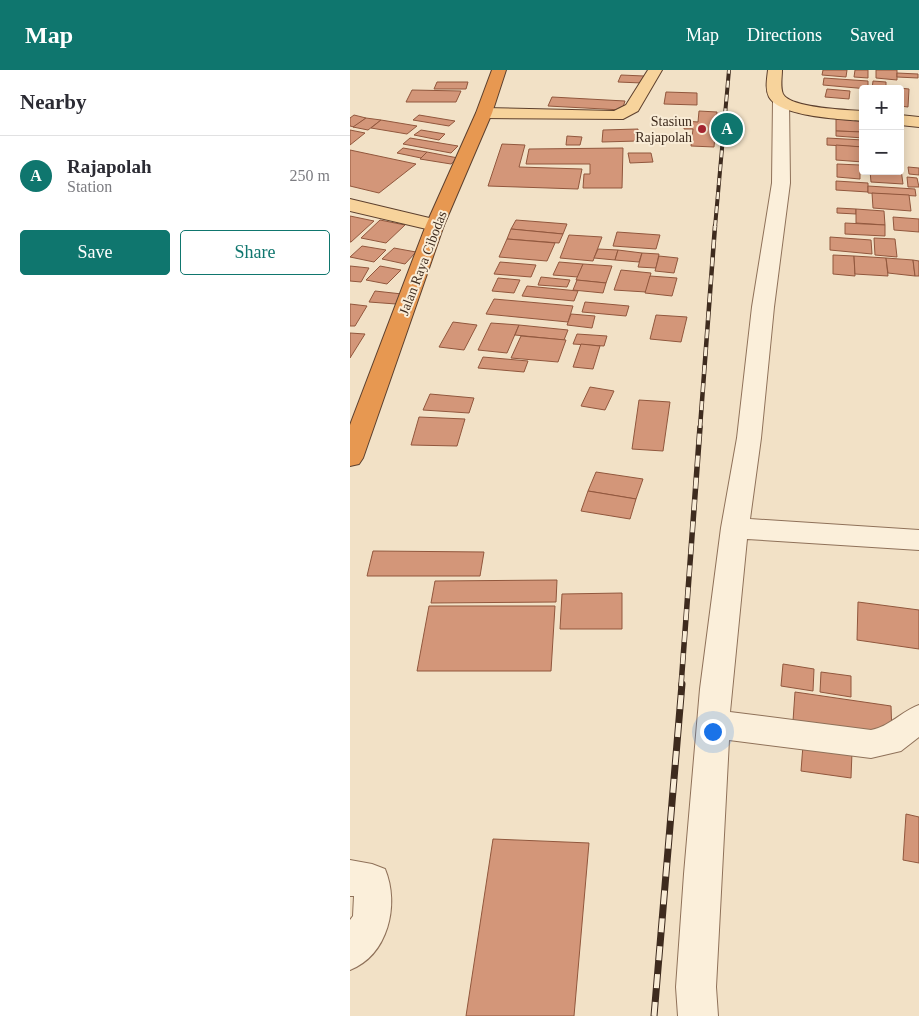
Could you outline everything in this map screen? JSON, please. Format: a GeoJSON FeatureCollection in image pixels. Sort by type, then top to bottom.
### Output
{"type":"FeatureCollection","features":[{"type":"Feature","properties":{"kind":"highway","name":"Jalan Raya Cibodas"},"geometry":{"type":"LineString","coordinates":[[350,458],[435,225],[484,113],[499,70]]}},
{"type":"Feature","properties":{"kind":"main road"},"geometry":{"type":"LineString","coordinates":[[484,113],[616,116],[626,113],[632,108],[655,70]]}},
{"type":"Feature","properties":{"kind":"main road"},"geometry":{"type":"LineString","coordinates":[[775,70],[776,94],[781,101],[805,108],[859,115]]}},
{"type":"Feature","properties":{"kind":"main road"},"geometry":{"type":"LineString","coordinates":[[904,120],[919,122]]}},
{"type":"Feature","properties":{"kind":"main road"},"geometry":{"type":"LineString","coordinates":[[350,205],[435,225]]}},
{"type":"Feature","properties":{"kind":"street"},"geometry":{"type":"LineString","coordinates":[[698,1016],[696,987],[713,724],[735,528],[750,438],[763,306],[781,183],[781,101]]}},
{"type":"Feature","properties":{"kind":"street"},"geometry":{"type":"LineString","coordinates":[[735,528],[919,540]]}},
{"type":"Feature","properties":{"kind":"street"},"geometry":{"type":"LineString","coordinates":[[713,724],[871,744],[888,741],[919,719]]}},
{"type":"Feature","properties":{"kind":"street"},"geometry":{"type":"LineString","coordinates":[[350,878],[372,882],[372,922],[350,951]]}},
{"type":"Feature","properties":{"kind":"building"},"geometry":{"type":"Polygon","coordinates":[[[823,70],[847,70],[846,77],[822,75],[823,70]]]}},
{"type":"Feature","properties":{"kind":"building"},"geometry":{"type":"Polygon","coordinates":[[[855,70],[868,70],[868,78],[854,77],[855,70]]]}},
{"type":"Feature","properties":{"kind":"building"},"geometry":{"type":"Polygon","coordinates":[[[876,70],[897,70],[897,80],[876,78],[876,70]]]}},
{"type":"Feature","properties":{"kind":"building"},"geometry":{"type":"Polygon","coordinates":[[[897,73],[918,74],[918,78],[897,77],[897,73]]]}},
{"type":"Feature","properties":{"kind":"building"},"geometry":{"type":"Polygon","coordinates":[[[621,75],[644,76],[642,83],[618,82],[621,75]]]}},
{"type":"Feature","properties":{"kind":"building"},"geometry":{"type":"Polygon","coordinates":[[[824,78],[868,81],[868,85],[859,85],[859,88],[823,85],[824,78]]]}},
{"type":"Feature","properties":{"kind":"building"},"geometry":{"type":"Polygon","coordinates":[[[873,81],[886,82],[886,85],[872,85],[873,81]]]}},
{"type":"Feature","properties":{"kind":"building"},"geometry":{"type":"Polygon","coordinates":[[[437,82],[468,82],[466,89],[434,89],[437,82]]]}},
{"type":"Feature","properties":{"kind":"building"},"geometry":{"type":"Polygon","coordinates":[[[904,88],[909,89],[908,107],[904,106],[904,88]]]}},
{"type":"Feature","properties":{"kind":"building"},"geometry":{"type":"Polygon","coordinates":[[[827,89],[850,91],[849,99],[825,97],[827,89]]]}},
{"type":"Feature","properties":{"kind":"building"},"geometry":{"type":"Polygon","coordinates":[[[412,90],[461,91],[456,102],[406,102],[412,90]]]}},
{"type":"Feature","properties":{"kind":"building"},"geometry":{"type":"Polygon","coordinates":[[[666,92],[697,93],[697,105],[664,104],[666,92]]]}},
{"type":"Feature","properties":{"kind":"building"},"geometry":{"type":"Polygon","coordinates":[[[552,97],[625,101],[622,110],[548,106],[552,97]]]}},
{"type":"Feature","properties":{"kind":"building","name":"Stasiun Rajapolah"},"geometry":{"type":"Polygon","coordinates":[[[699,111],[717,112],[714,147],[691,146],[693,129],[684,129],[685,121],[698,122],[699,111]]]}},
{"type":"Feature","properties":{"kind":"building"},"geometry":{"type":"Polygon","coordinates":[[[354,115],[366,118],[354,127],[350,126],[350,118],[354,115]]]}},
{"type":"Feature","properties":{"kind":"building"},"geometry":{"type":"Polygon","coordinates":[[[419,115],[455,121],[449,126],[413,120],[419,115]]]}},
{"type":"Feature","properties":{"kind":"building"},"geometry":{"type":"Polygon","coordinates":[[[366,118],[381,120],[368,130],[353,127],[366,118]]]}},
{"type":"Feature","properties":{"kind":"building"},"geometry":{"type":"Polygon","coordinates":[[[836,119],[859,121],[859,132],[836,131],[836,119]]]}},
{"type":"Feature","properties":{"kind":"building"},"geometry":{"type":"Polygon","coordinates":[[[381,120],[417,126],[407,134],[371,128],[381,120]]]}},
{"type":"Feature","properties":{"kind":"building"},"geometry":{"type":"Polygon","coordinates":[[[638,129],[638,141],[602,142],[603,130],[638,129]]]}},
{"type":"Feature","properties":{"kind":"building"},"geometry":{"type":"Polygon","coordinates":[[[350,130],[365,133],[350,145],[350,130]]]}},
{"type":"Feature","properties":{"kind":"building"},"geometry":{"type":"Polygon","coordinates":[[[421,130],[445,134],[439,140],[414,135],[421,130]]]}},
{"type":"Feature","properties":{"kind":"building"},"geometry":{"type":"Polygon","coordinates":[[[836,131],[859,132],[859,138],[836,136],[836,131]]]}},
{"type":"Feature","properties":{"kind":"building"},"geometry":{"type":"Polygon","coordinates":[[[567,136],[582,137],[580,145],[566,145],[567,136]]]}},
{"type":"Feature","properties":{"kind":"building"},"geometry":{"type":"Polygon","coordinates":[[[410,138],[458,146],[451,153],[403,144],[410,138]]]}},
{"type":"Feature","properties":{"kind":"building"},"geometry":{"type":"Polygon","coordinates":[[[827,138],[859,140],[859,147],[827,145],[827,138]]]}},
{"type":"Feature","properties":{"kind":"building"},"geometry":{"type":"Polygon","coordinates":[[[502,144],[525,145],[519,167],[582,169],[578,189],[488,186],[502,144]]]}},
{"type":"Feature","properties":{"kind":"building"},"geometry":{"type":"Polygon","coordinates":[[[836,145],[859,147],[859,162],[836,160],[836,145]]]}},
{"type":"Feature","properties":{"kind":"building"},"geometry":{"type":"Polygon","coordinates":[[[403,148],[427,152],[421,158],[397,153],[403,148]]]}},
{"type":"Feature","properties":{"kind":"building"},"geometry":{"type":"Polygon","coordinates":[[[623,148],[622,188],[583,188],[584,174],[590,174],[590,164],[526,164],[529,149],[623,148]]]}},
{"type":"Feature","properties":{"kind":"building"},"geometry":{"type":"Polygon","coordinates":[[[350,150],[416,164],[379,193],[350,186],[350,150]]]}},
{"type":"Feature","properties":{"kind":"building"},"geometry":{"type":"Polygon","coordinates":[[[427,152],[458,158],[451,164],[420,159],[427,152]]]}},
{"type":"Feature","properties":{"kind":"building"},"geometry":{"type":"Polygon","coordinates":[[[628,153],[651,153],[653,162],[630,163],[628,153]]]}},
{"type":"Feature","properties":{"kind":"building"},"geometry":{"type":"Polygon","coordinates":[[[837,164],[859,165],[860,179],[837,177],[837,164]]]}},
{"type":"Feature","properties":{"kind":"building"},"geometry":{"type":"Polygon","coordinates":[[[908,167],[919,168],[919,175],[909,174],[908,167]]]}},
{"type":"Feature","properties":{"kind":"building"},"geometry":{"type":"Polygon","coordinates":[[[870,175],[902,175],[903,184],[871,182],[870,175]]]}},
{"type":"Feature","properties":{"kind":"building"},"geometry":{"type":"Polygon","coordinates":[[[907,177],[917,178],[919,187],[908,187],[907,177]]]}},
{"type":"Feature","properties":{"kind":"building"},"geometry":{"type":"Polygon","coordinates":[[[836,181],[868,183],[868,192],[836,190],[836,181]]]}},
{"type":"Feature","properties":{"kind":"building"},"geometry":{"type":"Polygon","coordinates":[[[868,186],[915,189],[916,196],[868,193],[868,186]]]}},
{"type":"Feature","properties":{"kind":"building"},"geometry":{"type":"Polygon","coordinates":[[[872,193],[909,195],[911,211],[873,208],[872,193]]]}},
{"type":"Feature","properties":{"kind":"building"},"geometry":{"type":"Polygon","coordinates":[[[837,208],[856,209],[856,214],[837,213],[837,208]]]}},
{"type":"Feature","properties":{"kind":"building"},"geometry":{"type":"Polygon","coordinates":[[[856,209],[884,211],[885,225],[856,223],[856,209]]]}},
{"type":"Feature","properties":{"kind":"building"},"geometry":{"type":"Polygon","coordinates":[[[350,216],[374,221],[351,242],[350,242],[350,216]]]}},
{"type":"Feature","properties":{"kind":"building"},"geometry":{"type":"Polygon","coordinates":[[[893,217],[919,219],[919,232],[894,230],[893,217]]]}},
{"type":"Feature","properties":{"kind":"building"},"geometry":{"type":"Polygon","coordinates":[[[380,220],[405,225],[386,243],[361,238],[380,220]]]}},
{"type":"Feature","properties":{"kind":"building"},"geometry":{"type":"Polygon","coordinates":[[[516,220],[567,224],[563,234],[511,229],[516,220]]]}},
{"type":"Feature","properties":{"kind":"building"},"geometry":{"type":"Polygon","coordinates":[[[845,223],[885,225],[885,236],[845,234],[845,223]]]}},
{"type":"Feature","properties":{"kind":"building"},"geometry":{"type":"Polygon","coordinates":[[[511,229],[563,234],[559,243],[507,239],[511,229]]]}},
{"type":"Feature","properties":{"kind":"building"},"geometry":{"type":"Polygon","coordinates":[[[617,232],[660,235],[656,249],[613,246],[617,232]]]}},
{"type":"Feature","properties":{"kind":"building"},"geometry":{"type":"Polygon","coordinates":[[[569,235],[602,237],[593,261],[560,258],[569,235]]]}},
{"type":"Feature","properties":{"kind":"building"},"geometry":{"type":"Polygon","coordinates":[[[830,237],[871,240],[872,254],[830,250],[830,237]]]}},
{"type":"Feature","properties":{"kind":"building"},"geometry":{"type":"Polygon","coordinates":[[[874,238],[895,239],[897,257],[875,255],[874,238]]]}},
{"type":"Feature","properties":{"kind":"building"},"geometry":{"type":"Polygon","coordinates":[[[507,239],[555,243],[547,261],[499,257],[507,239]]]}},
{"type":"Feature","properties":{"kind":"building"},"geometry":{"type":"Polygon","coordinates":[[[362,246],[386,250],[374,262],[350,257],[362,246]]]}},
{"type":"Feature","properties":{"kind":"building"},"geometry":{"type":"Polygon","coordinates":[[[394,248],[416,252],[405,264],[382,259],[394,248]]]}},
{"type":"Feature","properties":{"kind":"building"},"geometry":{"type":"Polygon","coordinates":[[[598,249],[618,250],[615,260],[594,258],[598,249]]]}},
{"type":"Feature","properties":{"kind":"building"},"geometry":{"type":"Polygon","coordinates":[[[618,250],[642,253],[639,262],[615,260],[618,250]]]}},
{"type":"Feature","properties":{"kind":"building"},"geometry":{"type":"Polygon","coordinates":[[[642,253],[659,254],[656,268],[638,267],[642,253]]]}},
{"type":"Feature","properties":{"kind":"building"},"geometry":{"type":"Polygon","coordinates":[[[833,255],[854,256],[855,276],[833,274],[833,255]]]}},
{"type":"Feature","properties":{"kind":"building"},"geometry":{"type":"Polygon","coordinates":[[[659,256],[678,258],[674,273],[655,271],[659,256]]]}},
{"type":"Feature","properties":{"kind":"building"},"geometry":{"type":"Polygon","coordinates":[[[854,256],[886,258],[888,276],[855,274],[854,256]]]}},
{"type":"Feature","properties":{"kind":"building"},"geometry":{"type":"Polygon","coordinates":[[[886,258],[913,260],[915,276],[888,273],[886,258]]]}},
{"type":"Feature","properties":{"kind":"building"},"geometry":{"type":"Polygon","coordinates":[[[913,260],[919,261],[919,276],[915,276],[913,260]]]}},
{"type":"Feature","properties":{"kind":"building"},"geometry":{"type":"Polygon","coordinates":[[[500,262],[536,265],[531,277],[494,274],[500,262]]]}},
{"type":"Feature","properties":{"kind":"building"},"geometry":{"type":"Polygon","coordinates":[[[559,262],[583,264],[578,277],[553,275],[559,262]]]}},
{"type":"Feature","properties":{"kind":"building"},"geometry":{"type":"Polygon","coordinates":[[[583,264],[612,266],[606,283],[576,280],[583,264]]]}},
{"type":"Feature","properties":{"kind":"building"},"geometry":{"type":"Polygon","coordinates":[[[350,266],[369,268],[361,282],[350,281],[350,266]]]}},
{"type":"Feature","properties":{"kind":"building"},"geometry":{"type":"Polygon","coordinates":[[[380,266],[401,270],[387,284],[366,280],[380,266]]]}},
{"type":"Feature","properties":{"kind":"building"},"geometry":{"type":"Polygon","coordinates":[[[621,270],[651,273],[646,292],[614,290],[621,270]]]}},
{"type":"Feature","properties":{"kind":"building"},"geometry":{"type":"Polygon","coordinates":[[[650,276],[677,278],[672,296],[645,293],[650,276]]]}},
{"type":"Feature","properties":{"kind":"building"},"geometry":{"type":"Polygon","coordinates":[[[541,277],[570,280],[567,287],[538,285],[541,277]]]}},
{"type":"Feature","properties":{"kind":"building"},"geometry":{"type":"Polygon","coordinates":[[[498,278],[520,280],[514,293],[492,291],[498,278]]]}},
{"type":"Feature","properties":{"kind":"building"},"geometry":{"type":"Polygon","coordinates":[[[577,280],[606,283],[603,293],[573,290],[577,280]]]}},
{"type":"Feature","properties":{"kind":"building"},"geometry":{"type":"Polygon","coordinates":[[[527,286],[578,291],[574,301],[522,296],[527,286]]]}},
{"type":"Feature","properties":{"kind":"building"},"geometry":{"type":"Polygon","coordinates":[[[375,291],[402,294],[396,304],[369,302],[375,291]]]}},
{"type":"Feature","properties":{"kind":"building"},"geometry":{"type":"Polygon","coordinates":[[[494,299],[573,306],[568,322],[486,314],[494,299]]]}},
{"type":"Feature","properties":{"kind":"building"},"geometry":{"type":"Polygon","coordinates":[[[585,302],[629,306],[626,316],[582,312],[585,302]]]}},
{"type":"Feature","properties":{"kind":"building"},"geometry":{"type":"Polygon","coordinates":[[[350,304],[367,306],[355,326],[350,326],[350,304]]]}},
{"type":"Feature","properties":{"kind":"building"},"geometry":{"type":"Polygon","coordinates":[[[571,314],[595,316],[592,328],[567,325],[571,314]]]}},
{"type":"Feature","properties":{"kind":"building"},"geometry":{"type":"Polygon","coordinates":[[[656,315],[687,317],[681,342],[650,339],[656,315]]]}},
{"type":"Feature","properties":{"kind":"building"},"geometry":{"type":"Polygon","coordinates":[[[453,322],[477,325],[464,350],[439,347],[453,322]]]}},
{"type":"Feature","properties":{"kind":"building"},"geometry":{"type":"Polygon","coordinates":[[[491,323],[519,325],[507,353],[478,350],[491,323]]]}},
{"type":"Feature","properties":{"kind":"building"},"geometry":{"type":"Polygon","coordinates":[[[519,325],[568,330],[564,340],[515,335],[519,325]]]}},
{"type":"Feature","properties":{"kind":"building"},"geometry":{"type":"Polygon","coordinates":[[[350,333],[365,334],[350,358],[350,333]]]}},
{"type":"Feature","properties":{"kind":"building"},"geometry":{"type":"Polygon","coordinates":[[[577,334],[607,336],[604,346],[573,344],[577,334]]]}},
{"type":"Feature","properties":{"kind":"building"},"geometry":{"type":"Polygon","coordinates":[[[521,336],[566,340],[558,362],[511,358],[521,336]]]}},
{"type":"Feature","properties":{"kind":"building"},"geometry":{"type":"Polygon","coordinates":[[[581,344],[600,346],[593,369],[573,367],[581,344]]]}},
{"type":"Feature","properties":{"kind":"building"},"geometry":{"type":"Polygon","coordinates":[[[483,357],[528,361],[524,372],[478,368],[483,357]]]}},
{"type":"Feature","properties":{"kind":"building"},"geometry":{"type":"Polygon","coordinates":[[[590,387],[614,391],[605,410],[581,406],[590,387]]]}},
{"type":"Feature","properties":{"kind":"building"},"geometry":{"type":"Polygon","coordinates":[[[430,394],[474,398],[469,413],[423,410],[430,394]]]}},
{"type":"Feature","properties":{"kind":"building"},"geometry":{"type":"Polygon","coordinates":[[[639,400],[670,402],[663,451],[632,449],[639,400]]]}},
{"type":"Feature","properties":{"kind":"building"},"geometry":{"type":"Polygon","coordinates":[[[419,417],[465,419],[457,446],[411,445],[419,417]]]}},
{"type":"Feature","properties":{"kind":"building"},"geometry":{"type":"Polygon","coordinates":[[[596,472],[643,479],[636,499],[588,491],[596,472]]]}},
{"type":"Feature","properties":{"kind":"building"},"geometry":{"type":"Polygon","coordinates":[[[588,491],[636,499],[630,519],[581,511],[588,491]]]}},
{"type":"Feature","properties":{"kind":"building"},"geometry":{"type":"Polygon","coordinates":[[[373,551],[484,552],[480,576],[367,576],[373,551]]]}},
{"type":"Feature","properties":{"kind":"building"},"geometry":{"type":"Polygon","coordinates":[[[557,580],[556,602],[431,603],[435,581],[557,580]]]}},
{"type":"Feature","properties":{"kind":"building"},"geometry":{"type":"Polygon","coordinates":[[[622,593],[622,629],[560,629],[562,594],[622,593]]]}},
{"type":"Feature","properties":{"kind":"building"},"geometry":{"type":"Polygon","coordinates":[[[858,602],[919,610],[919,649],[857,640],[858,602]]]}},
{"type":"Feature","properties":{"kind":"building"},"geometry":{"type":"Polygon","coordinates":[[[429,606],[555,606],[551,671],[417,671],[429,606]]]}},
{"type":"Feature","properties":{"kind":"building"},"geometry":{"type":"Polygon","coordinates":[[[783,664],[814,669],[813,691],[781,686],[783,664]]]}},
{"type":"Feature","properties":{"kind":"building"},"geometry":{"type":"Polygon","coordinates":[[[821,672],[851,676],[851,697],[820,692],[821,672]]]}},
{"type":"Feature","properties":{"kind":"building"},"geometry":{"type":"Polygon","coordinates":[[[795,692],[891,706],[892,735],[793,721],[795,692]]]}},
{"type":"Feature","properties":{"kind":"building"},"geometry":{"type":"Polygon","coordinates":[[[803,745],[852,752],[851,778],[801,771],[803,745]]]}},
{"type":"Feature","properties":{"kind":"building"},"geometry":{"type":"Polygon","coordinates":[[[906,814],[919,817],[919,863],[903,860],[906,814]]]}},
{"type":"Feature","properties":{"kind":"building"},"geometry":{"type":"Polygon","coordinates":[[[493,839],[589,843],[574,1016],[466,1016],[493,839]]]}},
{"type":"Feature","properties":{"kind":"railway"},"geometry":{"type":"LineString","coordinates":[[715,227],[729,70]]}},
{"type":"Feature","properties":{"kind":"railway"},"geometry":{"type":"LineString","coordinates":[[700,428],[715,226]]}},
{"type":"Feature","properties":{"kind":"railway"},"geometry":{"type":"LineString","coordinates":[[681,686],[700,427]]}},
{"type":"Feature","properties":{"kind":"railway"},"geometry":{"type":"LineString","coordinates":[[654,1016],[682,684]]}},
{"type":"Feature","properties":{"kind":"place","name":"Stasiun Rajapolah"},"geometry":{"type":"Point","coordinates":[702,129]}},
{"type":"Feature","properties":{"kind":"place","name":"Rajapolah"},"geometry":{"type":"Point","coordinates":[727,129]}}]}
